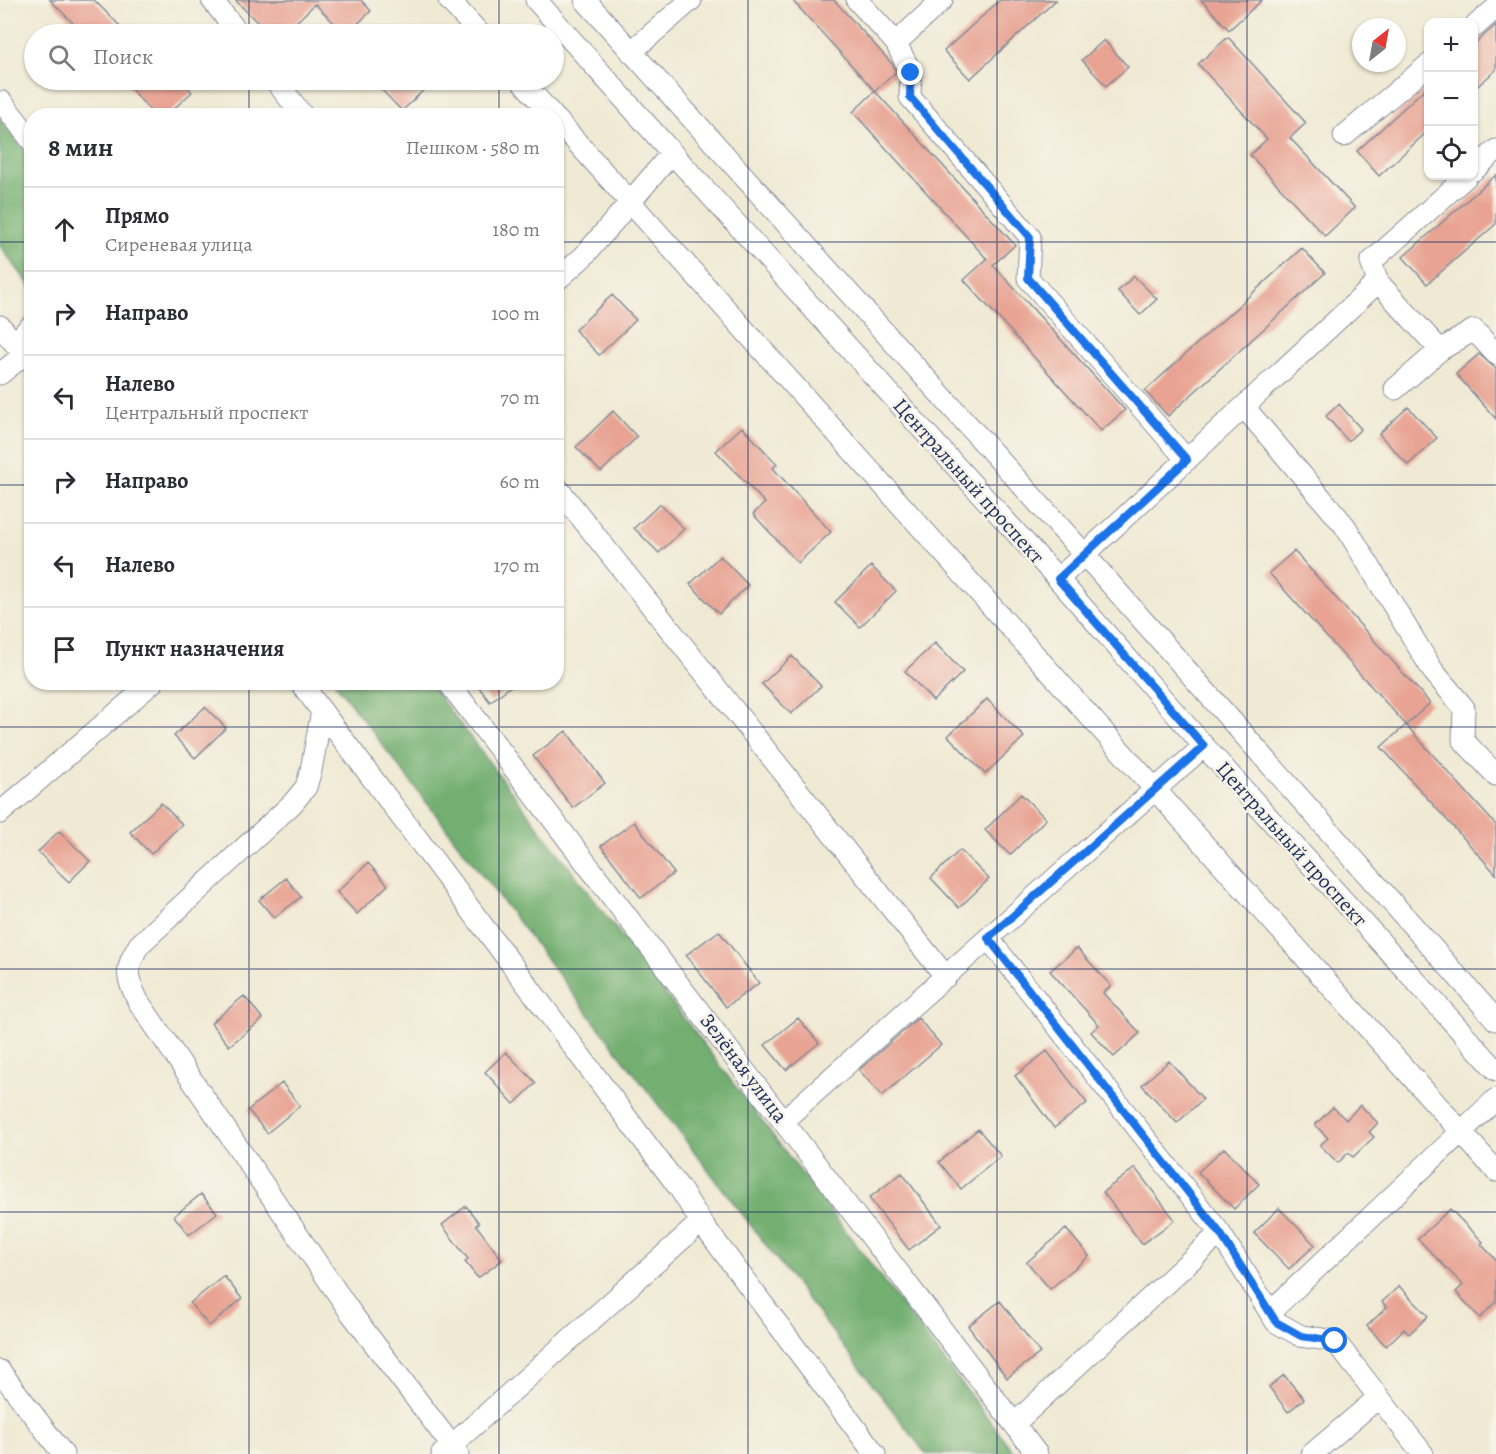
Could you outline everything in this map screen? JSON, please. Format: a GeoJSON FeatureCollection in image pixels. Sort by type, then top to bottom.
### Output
{"type":"FeatureCollection","features":[{"type":"Feature","properties":{"kind":"street"},"geometry":{"type":"LineString","coordinates":[[212,0],[231,24]]}},
{"type":"Feature","properties":{"kind":"street"},"geometry":{"type":"LineString","coordinates":[[449,0],[471,24]]}},
{"type":"Feature","properties":{"kind":"street","name":"Центральный проспект"},"geometry":{"type":"LineString","coordinates":[[536,0],[557,24]]}},
{"type":"Feature","properties":{"kind":"street","name":"Центральный проспект"},"geometry":{"type":"LineString","coordinates":[[585,0],[1085,555],[1496,1020]]}},
{"type":"Feature","properties":{"kind":"street"},"geometry":{"type":"LineString","coordinates":[[631,52],[691,0]]}},
{"type":"Feature","properties":{"kind":"street"},"geometry":{"type":"LineString","coordinates":[[857,0],[896,43],[911,73],[910,97],[1030,237],[1028,278],[1187,460]]}},
{"type":"Feature","properties":{"kind":"street"},"geometry":{"type":"LineString","coordinates":[[896,43],[942,0]]}},
{"type":"Feature","properties":{"kind":"street"},"geometry":{"type":"LineString","coordinates":[[1478,23],[1496,8]]}},
{"type":"Feature","properties":{"kind":"street","name":"Центральный проспект"},"geometry":{"type":"LineString","coordinates":[[564,32],[1058,579],[1204,746],[1496,1070]]}},
{"type":"Feature","properties":{"kind":"street"},"geometry":{"type":"LineString","coordinates":[[1344,136],[1424,68]]}},
{"type":"Feature","properties":{"kind":"street"},"geometry":{"type":"LineString","coordinates":[[283,90],[297,108]]}},
{"type":"Feature","properties":{"kind":"street"},"geometry":{"type":"LineString","coordinates":[[530,90],[546,108]]}},
{"type":"Feature","properties":{"kind":"street"},"geometry":{"type":"LineString","coordinates":[[2,102],[24,131]]}},
{"type":"Feature","properties":{"kind":"street"},"geometry":{"type":"LineString","coordinates":[[564,128],[1496,1171]]}},
{"type":"Feature","properties":{"kind":"street"},"geometry":{"type":"LineString","coordinates":[[1478,166],[1496,150]]}},
{"type":"Feature","properties":{"kind":"street"},"geometry":{"type":"LineString","coordinates":[[564,274],[584,256],[672,153]]}},
{"type":"Feature","properties":{"kind":"street"},"geometry":{"type":"LineString","coordinates":[[1440,350],[1378,282],[1371,262],[1463,180]]}},
{"type":"Feature","properties":{"kind":"street"},"geometry":{"type":"LineString","coordinates":[[1058,579],[1378,282]]}},
{"type":"Feature","properties":{"kind":"street"},"geometry":{"type":"LineString","coordinates":[[0,326],[24,354]]}},
{"type":"Feature","properties":{"kind":"street"},"geometry":{"type":"LineString","coordinates":[[1395,388],[1440,350],[1474,330],[1496,354]]}},
{"type":"Feature","properties":{"kind":"street"},"geometry":{"type":"LineString","coordinates":[[0,374],[24,361]]}},
{"type":"Feature","properties":{"kind":"street"},"geometry":{"type":"LineString","coordinates":[[1244,407],[1345,526],[1432,671],[1464,708],[1463,740],[1496,775]]}},
{"type":"Feature","properties":{"kind":"street"},"geometry":{"type":"LineString","coordinates":[[564,496],[946,977]]}},
{"type":"Feature","properties":{"kind":"street"},"geometry":{"type":"LineString","coordinates":[[0,813],[144,690]]}},
{"type":"Feature","properties":{"kind":"street"},"geometry":{"type":"LineString","coordinates":[[306,690],[681,1189],[701,1222],[875,1454]]}},
{"type":"Feature","properties":{"kind":"street","name":"Зелёная улица"},"geometry":{"type":"LineString","coordinates":[[454,690],[1037,1454]]}},
{"type":"Feature","properties":{"kind":"street"},"geometry":{"type":"LineString","coordinates":[[322,711],[306,787],[293,803],[139,945],[129,963],[128,981],[138,1002],[351,1313],[450,1451],[701,1222]]}},
{"type":"Feature","properties":{"kind":"street"},"geometry":{"type":"LineString","coordinates":[[784,1120],[1204,746]]}},
{"type":"Feature","properties":{"kind":"street"},"geometry":{"type":"LineString","coordinates":[[988,938],[1220,1233],[1276,1322],[1301,1336],[1335,1341],[1423,1454]]}},
{"type":"Feature","properties":{"kind":"street"},"geometry":{"type":"LineString","coordinates":[[1270,1312],[1496,1099]]}},
{"type":"Feature","properties":{"kind":"street"},"geometry":{"type":"LineString","coordinates":[[1014,1424],[1220,1233]]}},
{"type":"Feature","properties":{"kind":"street"},"geometry":{"type":"LineString","coordinates":[[0,1371],[63,1454]]}},
{"type":"Feature","properties":{"kind":"street"},"geometry":{"type":"LineString","coordinates":[[1312,1454],[1379,1396]]}},
{"type":"Feature","properties":{"kind":"green space"},"geometry":{"type":"Polygon","coordinates":[[[0,118],[24,150],[24,278],[0,246],[0,118]]]}},
{"type":"Feature","properties":{"kind":"green space"},"geometry":{"type":"Polygon","coordinates":[[[340,690],[434,690],[1015,1454],[926,1454],[340,690]]]}},
{"type":"Feature","properties":{"kind":"building"},"geometry":{"type":"Polygon","coordinates":[[[50,0],[94,0],[118,24],[74,24],[50,0]]]}},
{"type":"Feature","properties":{"kind":"building"},"geometry":{"type":"Polygon","coordinates":[[[235,0],[361,0],[371,11],[357,24],[335,24],[315,4],[294,24],[259,24],[235,0]]]}},
{"type":"Feature","properties":{"kind":"building"},"geometry":{"type":"Polygon","coordinates":[[[792,0],[834,0],[893,65],[896,72],[875,91],[792,0]]]}},
{"type":"Feature","properties":{"kind":"building"},"geometry":{"type":"Polygon","coordinates":[[[1000,0],[1056,0],[970,79],[944,51],[1000,0]]]}},
{"type":"Feature","properties":{"kind":"building"},"geometry":{"type":"Polygon","coordinates":[[[1201,0],[1262,0],[1229,30],[1201,0]]]}},
{"type":"Feature","properties":{"kind":"building"},"geometry":{"type":"Polygon","coordinates":[[[1496,25],[1496,70],[1478,86],[1478,72],[1478,41],[1496,25]]]}},
{"type":"Feature","properties":{"kind":"building"},"geometry":{"type":"Polygon","coordinates":[[[1228,37],[1306,123],[1290,138],[1355,208],[1325,236],[1250,155],[1267,139],[1198,64],[1228,37]]]}},
{"type":"Feature","properties":{"kind":"building"},"geometry":{"type":"Polygon","coordinates":[[[1104,40],[1128,67],[1106,86],[1082,60],[1104,40]]]}},
{"type":"Feature","properties":{"kind":"building"},"geometry":{"type":"Polygon","coordinates":[[[132,90],[190,90],[192,92],[175,108],[148,108],[132,90]]]}},
{"type":"Feature","properties":{"kind":"building"},"geometry":{"type":"Polygon","coordinates":[[[382,90],[424,90],[405,108],[399,108],[382,90]]]}},
{"type":"Feature","properties":{"kind":"building"},"geometry":{"type":"Polygon","coordinates":[[[1424,90],[1424,135],[1379,176],[1357,151],[1424,90]]]}},
{"type":"Feature","properties":{"kind":"building"},"geometry":{"type":"Polygon","coordinates":[[[875,91],[1015,245],[993,265],[1125,410],[1101,431],[964,280],[987,259],[853,112],[875,91]]]}},
{"type":"Feature","properties":{"kind":"building"},"geometry":{"type":"Polygon","coordinates":[[[1496,175],[1496,224],[1427,284],[1403,257],[1496,175]]]}},
{"type":"Feature","properties":{"kind":"building"},"geometry":{"type":"Polygon","coordinates":[[[1302,248],[1325,273],[1168,416],[1145,391],[1302,248]]]}},
{"type":"Feature","properties":{"kind":"building"},"geometry":{"type":"Polygon","coordinates":[[[1134,276],[1157,299],[1140,315],[1118,291],[1134,276]]]}},
{"type":"Feature","properties":{"kind":"building"},"geometry":{"type":"Polygon","coordinates":[[[612,295],[636,320],[599,355],[575,330],[612,295]]]}},
{"type":"Feature","properties":{"kind":"building"},"geometry":{"type":"Polygon","coordinates":[[[1479,354],[1496,369],[1496,419],[1456,374],[1479,354]]]}},
{"type":"Feature","properties":{"kind":"building"},"geometry":{"type":"Polygon","coordinates":[[[1339,404],[1361,429],[1348,441],[1326,416],[1339,404]]]}},
{"type":"Feature","properties":{"kind":"building"},"geometry":{"type":"Polygon","coordinates":[[[1408,407],[1437,438],[1408,465],[1379,434],[1408,407]]]}},
{"type":"Feature","properties":{"kind":"building"},"geometry":{"type":"Polygon","coordinates":[[[613,411],[637,437],[601,472],[576,447],[613,411]]]}},
{"type":"Feature","properties":{"kind":"building"},"geometry":{"type":"Polygon","coordinates":[[[742,427],[777,464],[773,468],[831,532],[798,563],[753,514],[765,503],[716,451],[742,427]]]}},
{"type":"Feature","properties":{"kind":"building"},"geometry":{"type":"Polygon","coordinates":[[[660,504],[684,529],[659,553],[634,528],[660,504]]]}},
{"type":"Feature","properties":{"kind":"building"},"geometry":{"type":"Polygon","coordinates":[[[1294,551],[1430,703],[1406,725],[1269,573],[1294,551]]]}},
{"type":"Feature","properties":{"kind":"building"},"geometry":{"type":"Polygon","coordinates":[[[720,556],[748,585],[719,614],[690,584],[720,556]]]}},
{"type":"Feature","properties":{"kind":"building"},"geometry":{"type":"Polygon","coordinates":[[[871,566],[896,591],[860,627],[835,602],[871,566]]]}},
{"type":"Feature","properties":{"kind":"building"},"geometry":{"type":"Polygon","coordinates":[[[935,643],[963,672],[933,701],[905,671],[935,643]]]}},
{"type":"Feature","properties":{"kind":"building"},"geometry":{"type":"Polygon","coordinates":[[[792,656],[821,686],[791,714],[762,684],[792,656]]]}},
{"type":"Feature","properties":{"kind":"building"},"geometry":{"type":"Polygon","coordinates":[[[481,690],[506,690],[490,702],[481,690]]]}},
{"type":"Feature","properties":{"kind":"building"},"geometry":{"type":"Polygon","coordinates":[[[987,699],[1024,737],[985,774],[948,736],[987,699]]]}},
{"type":"Feature","properties":{"kind":"building"},"geometry":{"type":"Polygon","coordinates":[[[205,707],[226,728],[195,758],[174,736],[205,707]]]}},
{"type":"Feature","properties":{"kind":"building"},"geometry":{"type":"Polygon","coordinates":[[[1406,725],[1496,825],[1496,874],[1381,747],[1406,725]]]}},
{"type":"Feature","properties":{"kind":"building"},"geometry":{"type":"Polygon","coordinates":[[[566,731],[605,783],[573,808],[533,756],[566,731]]]}},
{"type":"Feature","properties":{"kind":"building"},"geometry":{"type":"Polygon","coordinates":[[[1021,794],[1046,819],[1010,855],[985,830],[1021,794]]]}},
{"type":"Feature","properties":{"kind":"building"},"geometry":{"type":"Polygon","coordinates":[[[161,803],[182,824],[151,854],[130,832],[161,803]]]}},
{"type":"Feature","properties":{"kind":"building"},"geometry":{"type":"Polygon","coordinates":[[[634,822],[674,873],[641,898],[601,846],[634,822]]]}},
{"type":"Feature","properties":{"kind":"building"},"geometry":{"type":"Polygon","coordinates":[[[59,831],[90,861],[69,882],[38,852],[59,831]]]}},
{"type":"Feature","properties":{"kind":"building"},"geometry":{"type":"Polygon","coordinates":[[[960,850],[989,879],[959,908],[931,878],[960,850]]]}},
{"type":"Feature","properties":{"kind":"building"},"geometry":{"type":"Polygon","coordinates":[[[368,863],[388,885],[357,914],[337,892],[368,863]]]}},
{"type":"Feature","properties":{"kind":"building"},"geometry":{"type":"Polygon","coordinates":[[[286,878],[301,897],[274,918],[259,900],[286,878]]]}},
{"type":"Feature","properties":{"kind":"building"},"geometry":{"type":"Polygon","coordinates":[[[719,931],[759,983],[726,1007],[686,955],[719,931]]]}},
{"type":"Feature","properties":{"kind":"building"},"geometry":{"type":"Polygon","coordinates":[[[1077,948],[1111,986],[1103,993],[1140,1033],[1114,1057],[1091,1032],[1099,1025],[1050,971],[1077,948]]]}},
{"type":"Feature","properties":{"kind":"building"},"geometry":{"type":"Polygon","coordinates":[[[244,996],[263,1019],[229,1046],[211,1023],[244,996]]]}},
{"type":"Feature","properties":{"kind":"building"},"geometry":{"type":"Polygon","coordinates":[[[798,1018],[819,1043],[786,1070],[765,1045],[798,1018]]]}},
{"type":"Feature","properties":{"kind":"building"},"geometry":{"type":"Polygon","coordinates":[[[918,1018],[941,1045],[882,1096],[859,1070],[918,1018]]]}},
{"type":"Feature","properties":{"kind":"building"},"geometry":{"type":"Polygon","coordinates":[[[1047,1051],[1087,1103],[1054,1128],[1015,1076],[1047,1051]]]}},
{"type":"Feature","properties":{"kind":"building"},"geometry":{"type":"Polygon","coordinates":[[[506,1052],[536,1083],[514,1104],[485,1072],[506,1052]]]}},
{"type":"Feature","properties":{"kind":"building"},"geometry":{"type":"Polygon","coordinates":[[[1169,1061],[1203,1099],[1177,1123],[1142,1085],[1169,1061]]]}},
{"type":"Feature","properties":{"kind":"building"},"geometry":{"type":"Polygon","coordinates":[[[282,1083],[300,1106],[267,1133],[248,1110],[282,1083]]]}},
{"type":"Feature","properties":{"kind":"building"},"geometry":{"type":"Polygon","coordinates":[[[1360,1105],[1378,1123],[1369,1132],[1374,1137],[1353,1157],[1348,1153],[1338,1163],[1320,1145],[1328,1138],[1315,1125],[1333,1107],[1346,1120],[1360,1105]]]}},
{"type":"Feature","properties":{"kind":"building"},"geometry":{"type":"Polygon","coordinates":[[[978,1129],[1001,1156],[961,1189],[939,1162],[978,1129]]]}},
{"type":"Feature","properties":{"kind":"building"},"geometry":{"type":"Polygon","coordinates":[[[1224,1148],[1259,1184],[1234,1209],[1198,1172],[1224,1148]]]}},
{"type":"Feature","properties":{"kind":"building"},"geometry":{"type":"Polygon","coordinates":[[[1135,1168],[1175,1220],[1142,1244],[1103,1192],[1135,1168]]]}},
{"type":"Feature","properties":{"kind":"building"},"geometry":{"type":"Polygon","coordinates":[[[902,1173],[941,1225],[909,1250],[869,1198],[902,1173]]]}},
{"type":"Feature","properties":{"kind":"building"},"geometry":{"type":"Polygon","coordinates":[[[201,1194],[217,1213],[189,1235],[174,1216],[201,1194]]]}},
{"type":"Feature","properties":{"kind":"building"},"geometry":{"type":"Polygon","coordinates":[[[466,1206],[479,1223],[476,1225],[502,1260],[478,1278],[465,1262],[468,1259],[442,1225],[466,1206]]]}},
{"type":"Feature","properties":{"kind":"building"},"geometry":{"type":"Polygon","coordinates":[[[1279,1208],[1315,1245],[1289,1269],[1254,1233],[1279,1208]]]}},
{"type":"Feature","properties":{"kind":"building"},"geometry":{"type":"Polygon","coordinates":[[[1450,1209],[1483,1242],[1481,1244],[1496,1260],[1496,1302],[1480,1318],[1456,1292],[1463,1285],[1418,1239],[1450,1209]]]}},
{"type":"Feature","properties":{"kind":"building"},"geometry":{"type":"Polygon","coordinates":[[[1066,1229],[1089,1256],[1050,1289],[1027,1262],[1066,1229]]]}},
{"type":"Feature","properties":{"kind":"building"},"geometry":{"type":"Polygon","coordinates":[[[224,1276],[242,1299],[209,1326],[190,1303],[224,1276]]]}},
{"type":"Feature","properties":{"kind":"building"},"geometry":{"type":"Polygon","coordinates":[[[1399,1286],[1428,1316],[1409,1334],[1404,1329],[1386,1346],[1367,1326],[1387,1307],[1382,1302],[1399,1286]]]}},
{"type":"Feature","properties":{"kind":"building"},"geometry":{"type":"Polygon","coordinates":[[[1000,1301],[1040,1353],[1007,1378],[968,1326],[1000,1301]]]}},
{"type":"Feature","properties":{"kind":"building"},"geometry":{"type":"Polygon","coordinates":[[[1284,1375],[1304,1399],[1288,1412],[1269,1387],[1284,1375]]]}},
{"type":"Feature","properties":{"kind":"route"},"geometry":{"type":"LineString","coordinates":[[911,73],[910,97],[1030,237],[1028,278],[1187,460],[1058,579],[1204,746],[988,938],[1220,1233],[1276,1322],[1301,1336],[1335,1341]]}}]}
